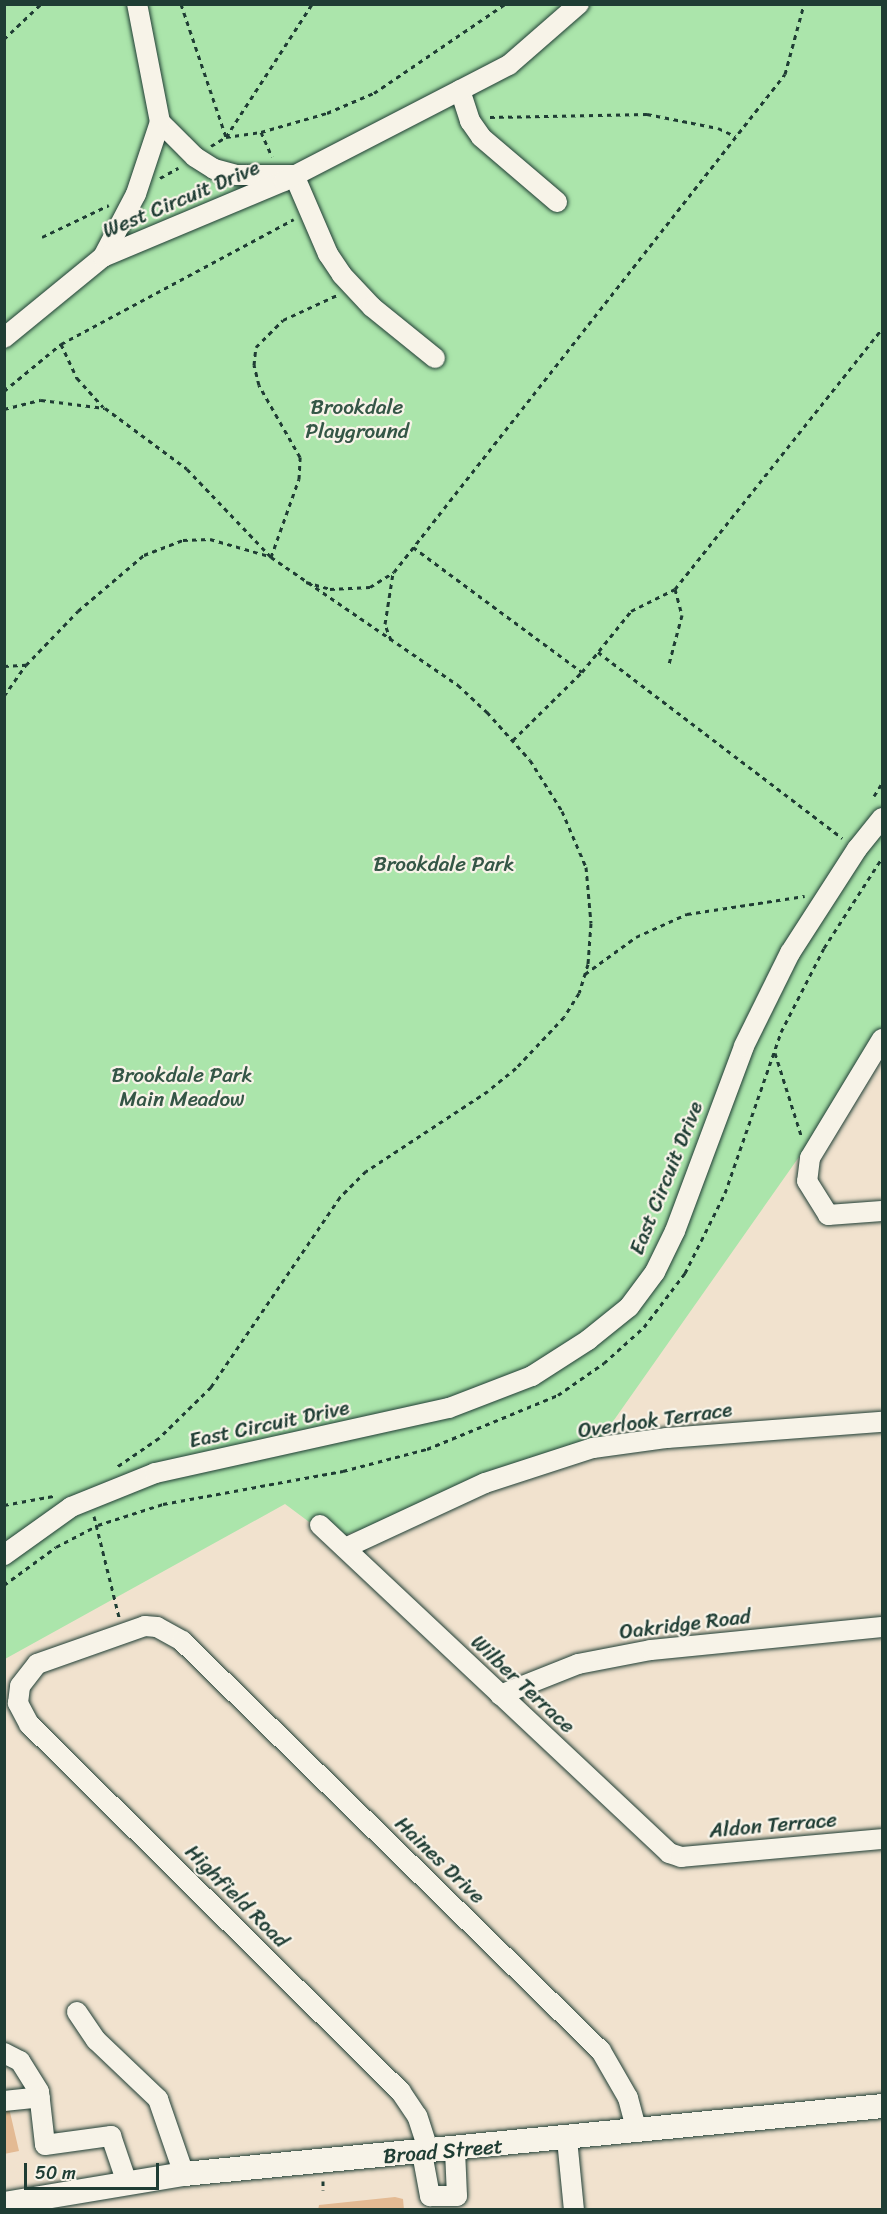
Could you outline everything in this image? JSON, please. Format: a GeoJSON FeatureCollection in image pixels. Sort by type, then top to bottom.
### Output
{"type":"FeatureCollection","features":[{"type":"Feature","properties":{"kind":"main road","name":"Broad Street"},"geometry":{"type":"LineString","coordinates":[[4,2204],[184,2174],[426,2153],[882,2106]]}},
{"type":"Feature","properties":{"kind":"main road"},"geometry":{"type":"LineString","coordinates":[[66,2210],[81,2191]]}},
{"type":"Feature","properties":{"kind":"street"},"geometry":{"type":"LineString","coordinates":[[104,257],[136,194],[160,122],[137,4]]}},
{"type":"Feature","properties":{"kind":"street","name":"West Circuit Drive"},"geometry":{"type":"LineString","coordinates":[[4,338],[104,257],[294,175],[509,66],[579,4]]}},
{"type":"Feature","properties":{"kind":"street"},"geometry":{"type":"LineString","coordinates":[[460,90],[470,121],[511,166],[557,202]]}},
{"type":"Feature","properties":{"kind":"street","name":"West Circuit Drive"},"geometry":{"type":"LineString","coordinates":[[160,122],[195,157],[214,169],[236,175],[294,175]]}},
{"type":"Feature","properties":{"kind":"street"},"geometry":{"type":"LineString","coordinates":[[294,175],[328,254],[353,286],[390,322],[435,358]]}},
{"type":"Feature","properties":{"kind":"street","name":"East Circuit Drive"},"geometry":{"type":"LineString","coordinates":[[4,1555],[71,1507],[155,1473],[449,1408],[531,1376],[588,1340],[629,1307],[655,1272],[675,1231],[744,1046],[790,952],[857,849],[882,818]]}},
{"type":"Feature","properties":{"kind":"street"},"geometry":{"type":"LineString","coordinates":[[882,1039],[810,1158],[807,1181],[828,1215],[882,1211]]}},
{"type":"Feature","properties":{"kind":"street","name":"Overlook Terrace"},"geometry":{"type":"LineString","coordinates":[[345,1548],[485,1483],[593,1448],[667,1438],[882,1422]]}},
{"type":"Feature","properties":{"kind":"street","name":"Wilber Terrace"},"geometry":{"type":"LineString","coordinates":[[320,1526],[669,1853]]}},
{"type":"Feature","properties":{"kind":"street","name":"Haines Drive"},"geometry":{"type":"LineString","coordinates":[[26,1675],[51,1657],[122,1631],[157,1626],[182,1641],[601,2051],[628,2098],[637,2132]]}},
{"type":"Feature","properties":{"kind":"street","name":"Oakridge Road"},"geometry":{"type":"LineString","coordinates":[[500,1695],[578,1664],[651,1650],[882,1627]]}},
{"type":"Feature","properties":{"kind":"street","name":"Highfield Road"},"geometry":{"type":"LineString","coordinates":[[26,1675],[18,1703],[29,1724],[401,2092],[417,2116],[426,2153],[443,2199]]}},
{"type":"Feature","properties":{"kind":"street","name":"Aldon Terrace"},"geometry":{"type":"LineString","coordinates":[[669,1853],[681,1857],[882,1839]]}},
{"type":"Feature","properties":{"kind":"street"},"geometry":{"type":"LineString","coordinates":[[76,2012],[96,2040],[158,2099],[184,2174]]}},
{"type":"Feature","properties":{"kind":"street"},"geometry":{"type":"LineString","coordinates":[[4,2053],[20,2061],[40,2097],[45,2145],[111,2136],[127,2183]]}},
{"type":"Feature","properties":{"kind":"street"},"geometry":{"type":"LineString","coordinates":[[4,2101],[40,2097]]}},
{"type":"Feature","properties":{"kind":"street"},"geometry":{"type":"LineString","coordinates":[[567,2139],[574,2210]]}},
{"type":"Feature","properties":{"kind":"street"},"geometry":{"type":"LineString","coordinates":[[443,2199],[455,2150]]}},
{"type":"Feature","properties":{"kind":"path"},"geometry":{"type":"LineString","coordinates":[[4,39],[41,4]]}},
{"type":"Feature","properties":{"kind":"path"},"geometry":{"type":"LineString","coordinates":[[181,4],[226,137]]}},
{"type":"Feature","properties":{"kind":"path"},"geometry":{"type":"LineString","coordinates":[[226,137],[312,4]]}},
{"type":"Feature","properties":{"kind":"path"},"geometry":{"type":"LineString","coordinates":[[226,137],[261,132],[327,113],[374,93],[505,4]]}},
{"type":"Feature","properties":{"kind":"path"},"geometry":{"type":"LineString","coordinates":[[300,580],[330,589],[370,587],[394,572],[785,74],[804,4]]}},
{"type":"Feature","properties":{"kind":"path"},"geometry":{"type":"LineString","coordinates":[[470,121],[520,113],[647,114],[718,128],[735,137]]}},
{"type":"Feature","properties":{"kind":"path"},"geometry":{"type":"LineString","coordinates":[[4,391],[61,344],[297,218]]}},
{"type":"Feature","properties":{"kind":"path"},"geometry":{"type":"LineString","coordinates":[[270,557],[299,480],[300,457],[259,385],[254,365],[256,346],[283,320],[353,286]]}},
{"type":"Feature","properties":{"kind":"path"},"geometry":{"type":"LineString","coordinates":[[513,740],[582,672],[631,611],[675,589],[882,329]]}},
{"type":"Feature","properties":{"kind":"path"},"geometry":{"type":"LineString","coordinates":[[61,344],[77,378],[105,408],[187,469],[270,557],[300,580],[458,685],[513,740],[562,811],[586,867],[591,923],[585,974],[579,993],[564,1017],[516,1068],[488,1091],[366,1171],[340,1197],[211,1387],[159,1438],[110,1471]]}},
{"type":"Feature","properties":{"kind":"path"},"geometry":{"type":"LineString","coordinates":[[4,409],[41,400],[105,408]]}},
{"type":"Feature","properties":{"kind":"path"},"geometry":{"type":"LineString","coordinates":[[4,696],[26,665],[78,610],[144,555],[183,540],[210,539],[270,557]]}},
{"type":"Feature","properties":{"kind":"path"},"geometry":{"type":"LineString","coordinates":[[413,547],[582,672]]}},
{"type":"Feature","properties":{"kind":"path"},"geometry":{"type":"LineString","coordinates":[[392,641],[385,624],[394,572]]}},
{"type":"Feature","properties":{"kind":"path"},"geometry":{"type":"LineString","coordinates":[[669,664],[682,615],[675,589]]}},
{"type":"Feature","properties":{"kind":"path"},"geometry":{"type":"LineString","coordinates":[[597,652],[857,849]]}},
{"type":"Feature","properties":{"kind":"path"},"geometry":{"type":"LineString","coordinates":[[4,666],[26,665]]}},
{"type":"Feature","properties":{"kind":"path"},"geometry":{"type":"LineString","coordinates":[[874,796],[882,783]]}},
{"type":"Feature","properties":{"kind":"path"},"geometry":{"type":"LineString","coordinates":[[4,1585],[56,1547],[98,1525],[163,1504],[343,1471],[427,1449],[558,1395],[604,1363],[644,1327],[685,1273],[725,1193],[774,1051],[824,948],[882,858]]}},
{"type":"Feature","properties":{"kind":"path"},"geometry":{"type":"LineString","coordinates":[[585,974],[636,937],[687,914],[769,899],[825,897]]}},
{"type":"Feature","properties":{"kind":"path"},"geometry":{"type":"LineString","coordinates":[[774,1051],[806,1150]]}},
{"type":"Feature","properties":{"kind":"path"},"geometry":{"type":"LineString","coordinates":[[4,1505],[59,1495]]}},
{"type":"Feature","properties":{"kind":"path"},"geometry":{"type":"LineString","coordinates":[[98,1525],[122,1631]]}},
{"type":"Feature","properties":{"kind":"green space","name":"Brookdale Park"},"geometry":{"type":"Polygon","coordinates":[[[5,5],[882,5],[882,1039],[588,1457],[332,1539],[285,1504],[5,1659],[5,5]]]}},
{"type":"Feature","properties":{"kind":"building"},"geometry":{"type":"Polygon","coordinates":[[[9,2108],[19,2151],[4,2154],[4,2109],[9,2108]]]}},
{"type":"Feature","properties":{"kind":"building"},"geometry":{"type":"Polygon","coordinates":[[[395,2197],[403,2199],[404,2210],[318,2210],[319,2205],[395,2197]]]}},
{"type":"Feature","properties":{"kind":"park label","name":"Brookdale Playground"},"geometry":{"type":"Point","coordinates":[357,419]}},
{"type":"Feature","properties":{"kind":"park label","name":"Brookdale Park Main Meadow"},"geometry":{"type":"Point","coordinates":[182,1087]}}]}
